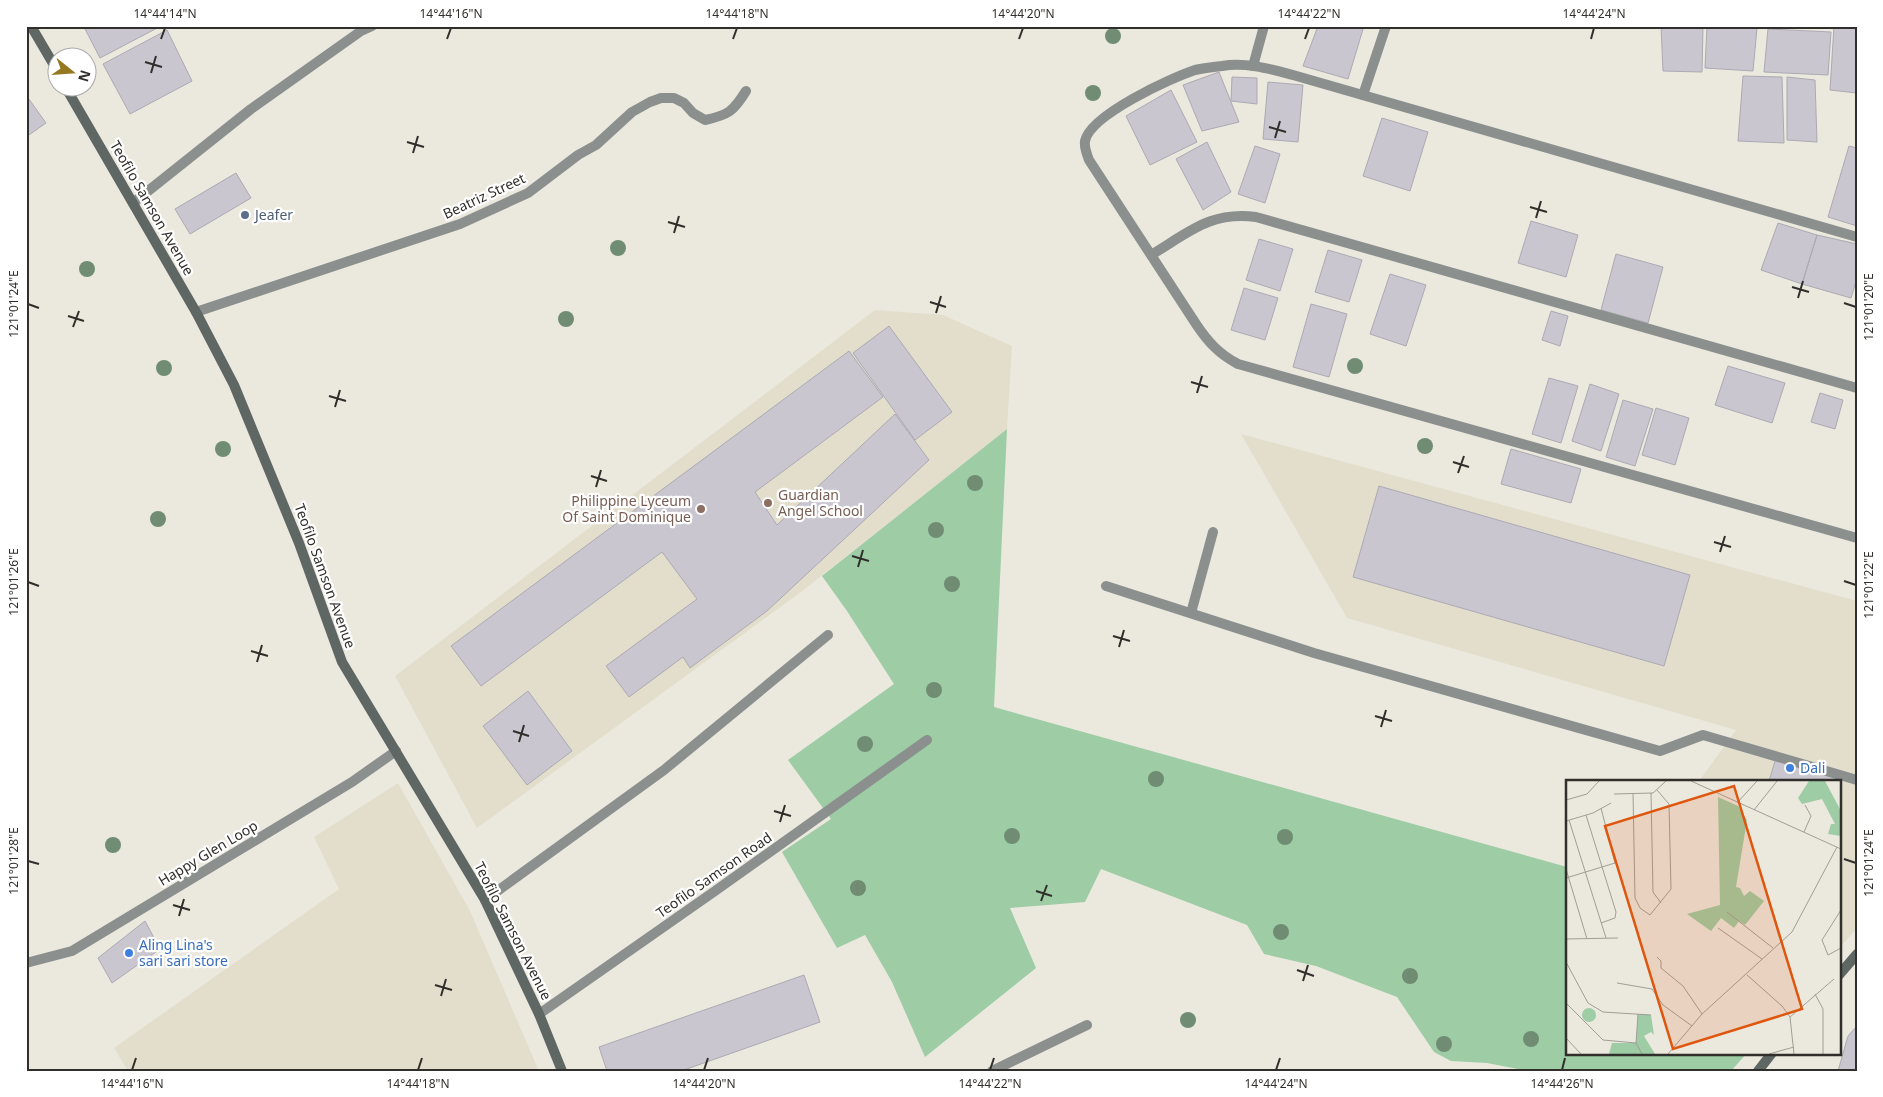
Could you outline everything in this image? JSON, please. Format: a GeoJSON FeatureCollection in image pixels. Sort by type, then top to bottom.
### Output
{"type":"FeatureCollection","features":[{"type":"Feature","properties":{"kind":"main road"},"geometry":{"type":"LineString","coordinates":[[31,26],[48,55]]}},
{"type":"Feature","properties":{"kind":"main road","name":"Teofilo Samson Avenue"},"geometry":{"type":"LineString","coordinates":[[72,98],[196,312],[234,385],[299,543],[342,662],[485,900],[539,1014],[562,1071]]}},
{"type":"Feature","properties":{"kind":"main road"},"geometry":{"type":"LineString","coordinates":[[1840,974],[1857,954]]}},
{"type":"Feature","properties":{"kind":"main road"},"geometry":{"type":"LineString","coordinates":[[1758,1071],[1771,1054]]}},
{"type":"Feature","properties":{"kind":"street"},"geometry":{"type":"LineString","coordinates":[[133,202],[251,109],[361,31],[372,26]]}},
{"type":"Feature","properties":{"kind":"street"},"geometry":{"type":"LineString","coordinates":[[1253,66],[1264,26]]}},
{"type":"Feature","properties":{"kind":"street"},"geometry":{"type":"LineString","coordinates":[[1363,95],[1386,26]]}},
{"type":"Feature","properties":{"kind":"street"},"geometry":{"type":"LineString","coordinates":[[1857,237],[1294,74],[1253,66],[1224,65],[1197,70],[1164,82],[1128,102],[1098,122],[1089,132],[1086,141],[1086,151],[1089,160],[1209,343],[1222,355],[1238,364],[1857,538]]}},
{"type":"Feature","properties":{"kind":"street","name":"Beatriz Street"},"geometry":{"type":"LineString","coordinates":[[196,312],[460,224],[528,193],[578,155],[596,145],[632,112],[650,102],[661,98],[674,98],[684,103],[693,113],[705,120],[727,115],[736,107],[746,91]]}},
{"type":"Feature","properties":{"kind":"street"},"geometry":{"type":"LineString","coordinates":[[1151,255],[1206,222],[1220,217],[1239,215],[1256,217],[1857,388]]}},
{"type":"Feature","properties":{"kind":"street"},"geometry":{"type":"LineString","coordinates":[[1191,613],[1213,532]]}},
{"type":"Feature","properties":{"kind":"street"},"geometry":{"type":"LineString","coordinates":[[1106,586],[1314,653],[1660,751],[1703,735],[1857,780]]}},
{"type":"Feature","properties":{"kind":"street"},"geometry":{"type":"LineString","coordinates":[[485,900],[664,770],[828,635]]}},
{"type":"Feature","properties":{"kind":"street","name":"Teofilo Samson Road"},"geometry":{"type":"LineString","coordinates":[[539,1014],[928,740]]}},
{"type":"Feature","properties":{"kind":"street","name":"Happy Glen Loop"},"geometry":{"type":"LineString","coordinates":[[26,963],[72,951],[352,782],[396,751]]}},
{"type":"Feature","properties":{"kind":"street"},"geometry":{"type":"LineString","coordinates":[[992,1071],[1087,1025]]}},
{"type":"Feature","properties":{"kind":"shaded area","name":"Guardian Angel School"},"geometry":{"type":"Polygon","coordinates":[[[875,310],[943,315],[1012,346],[1007,429],[801,592],[477,828],[395,676],[875,310]]]}},
{"type":"Feature","properties":{"kind":"shaded area"},"geometry":{"type":"Polygon","coordinates":[[[1241,434],[1857,601],[1857,928],[1842,945],[1840,944],[1840,780],[1700,780],[1736,730],[1347,618],[1241,434]]]}},
{"type":"Feature","properties":{"kind":"shaded area"},"geometry":{"type":"Polygon","coordinates":[[[398,783],[470,911],[539,1071],[128,1071],[114,1048],[339,889],[314,837],[398,783]]]}},
{"type":"Feature","properties":{"kind":"green space"},"geometry":{"type":"Polygon","coordinates":[[[1007,429],[994,707],[1566,867],[1566,1054],[1746,1054],[1731,1071],[1528,1071],[1487,1063],[1451,1061],[1434,1052],[1397,997],[1316,966],[1264,954],[1247,925],[1101,869],[1085,902],[1010,908],[1036,968],[925,1057],[892,982],[865,935],[837,948],[782,852],[831,819],[788,760],[894,684],[822,576],[1007,429]]]}},
{"type":"Feature","properties":{"kind":"building"},"geometry":{"type":"Polygon","coordinates":[[[161,26],[100,58],[98,48],[95,48],[84,27],[161,26]]]}},
{"type":"Feature","properties":{"kind":"building"},"geometry":{"type":"Polygon","coordinates":[[[1318,26],[1364,26],[1348,79],[1303,66],[1318,26]]]}},
{"type":"Feature","properties":{"kind":"building"},"geometry":{"type":"Polygon","coordinates":[[[1661,26],[1703,26],[1702,72],[1663,71],[1661,26]]]}},
{"type":"Feature","properties":{"kind":"building"},"geometry":{"type":"Polygon","coordinates":[[[1707,26],[1757,28],[1753,71],[1705,68],[1707,26]]]}},
{"type":"Feature","properties":{"kind":"building"},"geometry":{"type":"Polygon","coordinates":[[[1834,26],[1857,26],[1857,93],[1830,90],[1834,26]]]}},
{"type":"Feature","properties":{"kind":"building"},"geometry":{"type":"Polygon","coordinates":[[[1768,29],[1831,32],[1828,75],[1764,72],[1768,29]]]}},
{"type":"Feature","properties":{"kind":"building"},"geometry":{"type":"Polygon","coordinates":[[[167,30],[192,81],[130,114],[103,64],[167,30]]]}},
{"type":"Feature","properties":{"kind":"building"},"geometry":{"type":"Polygon","coordinates":[[[1219,72],[1239,122],[1202,131],[1183,85],[1219,72]]]}},
{"type":"Feature","properties":{"kind":"building"},"geometry":{"type":"Polygon","coordinates":[[[1743,76],[1782,77],[1784,143],[1738,141],[1743,76]]]}},
{"type":"Feature","properties":{"kind":"building"},"geometry":{"type":"Polygon","coordinates":[[[1232,77],[1257,78],[1257,104],[1231,101],[1232,77]]]}},
{"type":"Feature","properties":{"kind":"building"},"geometry":{"type":"Polygon","coordinates":[[[1787,77],[1815,80],[1817,142],[1787,140],[1787,77]]]}},
{"type":"Feature","properties":{"kind":"building"},"geometry":{"type":"Polygon","coordinates":[[[1268,82],[1303,85],[1298,142],[1263,139],[1268,82]]]}},
{"type":"Feature","properties":{"kind":"building"},"geometry":{"type":"Polygon","coordinates":[[[1171,90],[1197,142],[1150,165],[1126,116],[1171,90]]]}},
{"type":"Feature","properties":{"kind":"building"},"geometry":{"type":"Polygon","coordinates":[[[26,95],[46,123],[26,137],[26,95]]]}},
{"type":"Feature","properties":{"kind":"building"},"geometry":{"type":"Polygon","coordinates":[[[1382,118],[1428,132],[1410,191],[1363,176],[1382,118]]]}},
{"type":"Feature","properties":{"kind":"building"},"geometry":{"type":"Polygon","coordinates":[[[1207,142],[1231,192],[1203,210],[1176,159],[1207,142]]]}},
{"type":"Feature","properties":{"kind":"building"},"geometry":{"type":"Polygon","coordinates":[[[1255,146],[1280,154],[1265,203],[1238,194],[1255,146]]]}},
{"type":"Feature","properties":{"kind":"building"},"geometry":{"type":"Polygon","coordinates":[[[1849,146],[1857,148],[1857,226],[1828,217],[1849,146]]]}},
{"type":"Feature","properties":{"kind":"building"},"geometry":{"type":"Polygon","coordinates":[[[236,173],[251,198],[190,234],[175,209],[236,173]]]}},
{"type":"Feature","properties":{"kind":"building"},"geometry":{"type":"Polygon","coordinates":[[[1531,221],[1578,235],[1566,277],[1518,263],[1531,221]]]}},
{"type":"Feature","properties":{"kind":"building"},"geometry":{"type":"Polygon","coordinates":[[[1778,223],[1817,235],[1802,284],[1761,270],[1778,223]]]}},
{"type":"Feature","properties":{"kind":"building"},"geometry":{"type":"Polygon","coordinates":[[[1817,235],[1857,244],[1857,278],[1851,298],[1802,284],[1817,235]]]}},
{"type":"Feature","properties":{"kind":"building"},"geometry":{"type":"Polygon","coordinates":[[[1259,239],[1293,249],[1280,291],[1246,280],[1259,239]]]}},
{"type":"Feature","properties":{"kind":"building"},"geometry":{"type":"Polygon","coordinates":[[[1328,250],[1362,260],[1349,302],[1315,292],[1328,250]]]}},
{"type":"Feature","properties":{"kind":"building"},"geometry":{"type":"Polygon","coordinates":[[[1616,254],[1663,267],[1648,323],[1601,310],[1616,254]]]}},
{"type":"Feature","properties":{"kind":"building"},"geometry":{"type":"Polygon","coordinates":[[[1390,274],[1426,285],[1406,346],[1370,334],[1390,274]]]}},
{"type":"Feature","properties":{"kind":"building"},"geometry":{"type":"Polygon","coordinates":[[[1244,288],[1278,298],[1265,340],[1231,330],[1244,288]]]}},
{"type":"Feature","properties":{"kind":"building"},"geometry":{"type":"Polygon","coordinates":[[[1311,304],[1347,314],[1329,377],[1293,367],[1311,304]]]}},
{"type":"Feature","properties":{"kind":"building"},"geometry":{"type":"Polygon","coordinates":[[[1551,311],[1568,316],[1560,346],[1542,340],[1551,311]]]}},
{"type":"Feature","properties":{"kind":"building"},"geometry":{"type":"Polygon","coordinates":[[[889,326],[952,412],[915,440],[853,353],[889,326]]]}},
{"type":"Feature","properties":{"kind":"building","name":"Philippine Lyceum Of Saint Dominique"},"geometry":{"type":"Polygon","coordinates":[[[849,351],[883,397],[755,492],[777,525],[895,414],[929,460],[767,611],[690,668],[683,657],[629,697],[606,666],[697,599],[662,552],[481,686],[451,646],[849,351]]]}},
{"type":"Feature","properties":{"kind":"building"},"geometry":{"type":"Polygon","coordinates":[[[1728,366],[1785,383],[1772,423],[1715,405],[1728,366]]]}},
{"type":"Feature","properties":{"kind":"building"},"geometry":{"type":"Polygon","coordinates":[[[1549,378],[1578,386],[1561,443],[1532,434],[1549,378]]]}},
{"type":"Feature","properties":{"kind":"building"},"geometry":{"type":"Polygon","coordinates":[[[1590,384],[1619,394],[1601,451],[1572,441],[1590,384]]]}},
{"type":"Feature","properties":{"kind":"building"},"geometry":{"type":"Polygon","coordinates":[[[1820,393],[1843,400],[1835,429],[1811,422],[1820,393]]]}},
{"type":"Feature","properties":{"kind":"building"},"geometry":{"type":"Polygon","coordinates":[[[1623,400],[1653,409],[1635,466],[1606,457],[1623,400]]]}},
{"type":"Feature","properties":{"kind":"building"},"geometry":{"type":"Polygon","coordinates":[[[1656,408],[1689,418],[1675,465],[1642,455],[1656,408]]]}},
{"type":"Feature","properties":{"kind":"building"},"geometry":{"type":"Polygon","coordinates":[[[1511,449],[1581,469],[1571,503],[1501,484],[1511,449]]]}},
{"type":"Feature","properties":{"kind":"building"},"geometry":{"type":"Polygon","coordinates":[[[1379,486],[1690,575],[1664,666],[1353,577],[1379,486]]]}},
{"type":"Feature","properties":{"kind":"building"},"geometry":{"type":"Polygon","coordinates":[[[528,691],[572,751],[527,785],[483,726],[528,691]]]}},
{"type":"Feature","properties":{"kind":"building","name":"Dali"},"geometry":{"type":"Polygon","coordinates":[[[1776,758],[1839,777],[1838,780],[1769,780],[1776,758]]]}},
{"type":"Feature","properties":{"kind":"building","name":"Aling Lina's sari sari store"},"geometry":{"type":"Polygon","coordinates":[[[145,921],[160,949],[112,983],[98,958],[145,921]]]}},
{"type":"Feature","properties":{"kind":"building"},"geometry":{"type":"Polygon","coordinates":[[[804,975],[820,1022],[681,1071],[607,1071],[599,1047],[804,975]]]}},
{"type":"Feature","properties":{"kind":"building"},"geometry":{"type":"Polygon","coordinates":[[[1857,1026],[1857,1071],[1838,1071],[1848,1036],[1857,1026]]]}},
{"type":"Feature","properties":{"kind":"place","name":"Jeafer"},"geometry":{"type":"Point","coordinates":[245,215]}},
{"type":"Feature","properties":{"kind":"place","name":"Guardian Angel School"},"geometry":{"type":"Point","coordinates":[768,503]}},
{"type":"Feature","properties":{"kind":"place","name":"Philippine Lyceum Of Saint Dominique"},"geometry":{"type":"Point","coordinates":[701,509]}},
{"type":"Feature","properties":{"kind":"place","name":"Dali"},"geometry":{"type":"Point","coordinates":[1790,768]}},
{"type":"Feature","properties":{"kind":"place","name":"Aling Lina's sari sari store"},"geometry":{"type":"Point","coordinates":[129,953]}}]}
